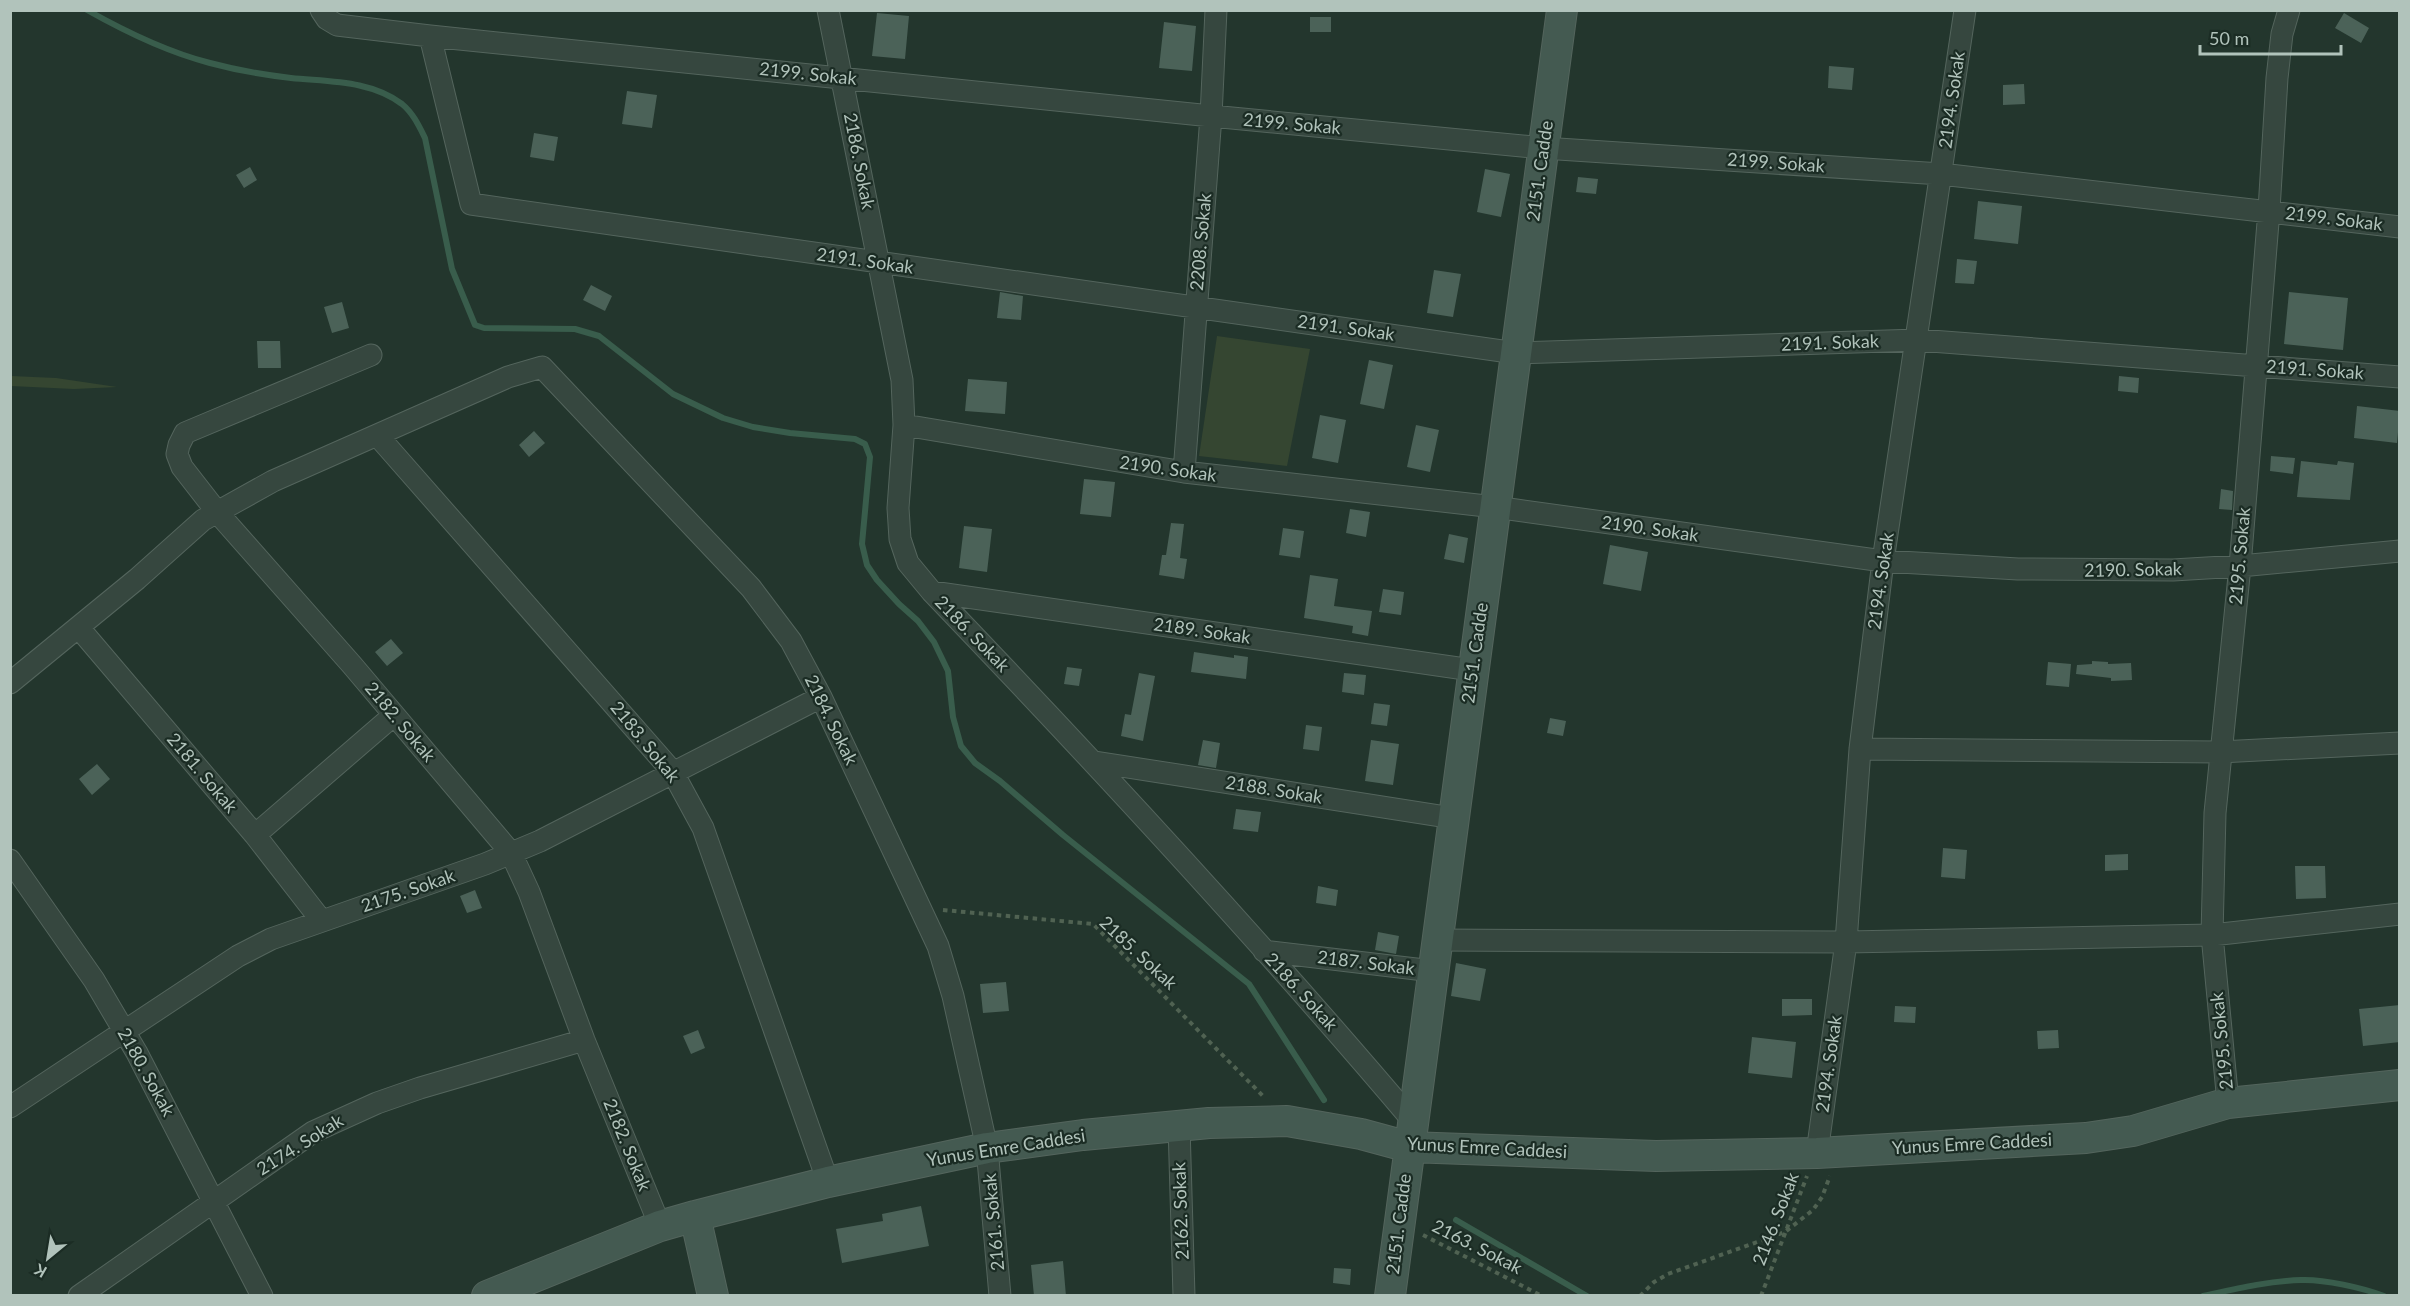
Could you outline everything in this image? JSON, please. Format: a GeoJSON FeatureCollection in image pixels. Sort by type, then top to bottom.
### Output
{"type":"FeatureCollection","features":[{"type":"Feature","properties":{"kind":"street","name":"2199. Sokak"},"geometry":{"type":"LineString","coordinates":[[321,10],[327,19],[337,25],[430,36],[1543,148],[1941,174],[2269,210],[2400,227]]}},
{"type":"Feature","properties":{"kind":"street","name":"2186. Sokak"},"geometry":{"type":"LineString","coordinates":[[828,10],[902,380],[904,425],[898,508],[900,539],[908,563],[932,592],[1095,762],[1337,1031],[1411,1134]]}},
{"type":"Feature","properties":{"kind":"street","name":"2208. Sokak"},"geometry":{"type":"LineString","coordinates":[[1184,472],[1211,116],[1216,10]]}},
{"type":"Feature","properties":{"kind":"street","name":"2151. Cadde"},"geometry":{"type":"LineString","coordinates":[[1390,1296],[1562,10]]}},
{"type":"Feature","properties":{"kind":"street","name":"2194. Sokak"},"geometry":{"type":"LineString","coordinates":[[1827,1153],[1860,749],[1883,561],[1918,340],[1965,10]]}},
{"type":"Feature","properties":{"kind":"street","name":"2195. Sokak"},"geometry":{"type":"LineString","coordinates":[[2228,1103],[2212,935],[2215,813],[2240,566],[2269,210],[2277,78],[2282,34],[2289,10]]}},
{"type":"Feature","properties":{"kind":"street","name":"2191. Sokak"},"geometry":{"type":"LineString","coordinates":[[430,36],[471,204],[1516,353],[1918,340],[2400,377]]}},
{"type":"Feature","properties":{"kind":"street","name":"2199. Sokak"},"geometry":{"type":"LineString","coordinates":[[2269,210],[2400,221]]}},
{"type":"Feature","properties":{"kind":"street","name":"2182. Sokak"},"geometry":{"type":"LineString","coordinates":[[371,355],[185,433],[177,454],[182,467],[217,512],[511,853],[529,892],[584,1040],[660,1226]]}},
{"type":"Feature","properties":{"kind":"street","name":"2184. Sokak"},"geometry":{"type":"LineString","coordinates":[[377,435],[508,378],[542,367],[751,588],[791,641],[821,697],[938,946],[953,996],[987,1148]]}},
{"type":"Feature","properties":{"kind":"street","name":"2190. Sokak"},"geometry":{"type":"LineString","coordinates":[[904,425],[1184,472],[1495,507],[1883,561],[2018,569],[2104,571],[2240,566],[2400,551]]}},
{"type":"Feature","properties":{"kind":"street"},"geometry":{"type":"LineString","coordinates":[[10,683],[79,628],[182,538],[217,512],[273,481],[377,435]]}},
{"type":"Feature","properties":{"kind":"street","name":"2183. Sokak"},"geometry":{"type":"LineString","coordinates":[[377,435],[672,771],[703,828],[828,1182]]}},
{"type":"Feature","properties":{"kind":"street","name":"2189. Sokak"},"geometry":{"type":"LineString","coordinates":[[932,592],[1472,670]]}},
{"type":"Feature","properties":{"kind":"street","name":"2181. Sokak"},"geometry":{"type":"LineString","coordinates":[[79,628],[255,835],[321,920]]}},
{"type":"Feature","properties":{"kind":"street","name":"2175. Sokak"},"geometry":{"type":"LineString","coordinates":[[10,1107],[238,956],[271,939],[511,853],[573,825],[672,771],[821,697]]}},
{"type":"Feature","properties":{"kind":"street"},"geometry":{"type":"LineString","coordinates":[[255,835],[394,715]]}},
{"type":"Feature","properties":{"kind":"street"},"geometry":{"type":"LineString","coordinates":[[1860,749],[2220,752],[2400,743]]}},
{"type":"Feature","properties":{"kind":"street","name":"2188. Sokak"},"geometry":{"type":"LineString","coordinates":[[1095,762],[1453,818]]}},
{"type":"Feature","properties":{"kind":"street","name":"2180. Sokak"},"geometry":{"type":"LineString","coordinates":[[10,860],[94,980],[157,1087],[262,1296]]}},
{"type":"Feature","properties":{"kind":"street"},"geometry":{"type":"LineString","coordinates":[[1437,940],[1846,942],[2212,935],[2400,914]]}},
{"type":"Feature","properties":{"kind":"street","name":"2187. Sokak"},"geometry":{"type":"LineString","coordinates":[[1264,951],[1433,971]]}},
{"type":"Feature","properties":{"kind":"street","name":"2174. Sokak"},"geometry":{"type":"LineString","coordinates":[[79,1296],[313,1132],[344,1117],[420,1088],[584,1040]]}},
{"type":"Feature","properties":{"kind":"street","name":"Yunus Emre Caddesi"},"geometry":{"type":"LineString","coordinates":[[487,1296],[660,1226],[695,1216],[828,1182],[987,1148],[1083,1135],[1179,1125],[1287,1121],[1360,1134],[1411,1134],[1656,1155],[1827,1153],[2086,1138],[2133,1131],[2228,1103],[2400,1085]]}},
{"type":"Feature","properties":{"kind":"street","name":"2162. Sokak"},"geometry":{"type":"LineString","coordinates":[[1179,1125],[1184,1296]]}},
{"type":"Feature","properties":{"kind":"street","name":"2161. Sokak"},"geometry":{"type":"LineString","coordinates":[[987,1148],[1000,1296]]}},
{"type":"Feature","properties":{"kind":"street"},"geometry":{"type":"LineString","coordinates":[[695,1216],[713,1296]]}},
{"type":"Feature","properties":{"kind":"path","name":"2185. Sokak"},"geometry":{"type":"LineString","coordinates":[[921,908],[1094,924],[1287,1121]]}},
{"type":"Feature","properties":{"kind":"path","name":"2146. Sokak"},"geometry":{"type":"LineString","coordinates":[[1761,1296],[1785,1232],[1827,1153]]}},
{"type":"Feature","properties":{"kind":"path"},"geometry":{"type":"LineString","coordinates":[[1640,1296],[1653,1282],[1668,1274],[1785,1232],[1813,1210],[1822,1197],[1830,1179],[1827,1153]]}},
{"type":"Feature","properties":{"kind":"path","name":"2163. Sokak"},"geometry":{"type":"LineString","coordinates":[[1400,1223],[1542,1296]]}},
{"type":"Feature","properties":{"kind":"green space"},"geometry":{"type":"Polygon","coordinates":[[[1217,336],[1310,349],[1287,466],[1199,456],[1217,336]]]}},
{"type":"Feature","properties":{"kind":"green space"},"geometry":{"type":"Polygon","coordinates":[[[11,376],[56,378],[117,387],[74,389],[11,386],[11,376]]]}},
{"type":"Feature","properties":{"kind":"building"},"geometry":{"type":"Polygon","coordinates":[[[877,13],[909,16],[905,59],[872,56],[877,13]]]}},
{"type":"Feature","properties":{"kind":"building"},"geometry":{"type":"Polygon","coordinates":[[[2344,13],[2369,28],[2361,43],[2335,28],[2344,13]]]}},
{"type":"Feature","properties":{"kind":"building"},"geometry":{"type":"Polygon","coordinates":[[[1310,17],[1331,17],[1331,32],[1310,32],[1310,17]]]}},
{"type":"Feature","properties":{"kind":"building"},"geometry":{"type":"Polygon","coordinates":[[[1164,22],[1196,26],[1192,71],[1159,68],[1164,22]]]}},
{"type":"Feature","properties":{"kind":"building"},"geometry":{"type":"Polygon","coordinates":[[[1829,66],[1854,68],[1852,90],[1828,88],[1829,66]]]}},
{"type":"Feature","properties":{"kind":"building"},"geometry":{"type":"Polygon","coordinates":[[[2024,84],[2025,104],[2003,105],[2003,85],[2024,84]]]}},
{"type":"Feature","properties":{"kind":"building"},"geometry":{"type":"Polygon","coordinates":[[[627,91],[657,95],[652,128],[622,124],[627,91]]]}},
{"type":"Feature","properties":{"kind":"building"},"geometry":{"type":"Polygon","coordinates":[[[534,133],[558,137],[554,161],[530,157],[534,133]]]}},
{"type":"Feature","properties":{"kind":"building"},"geometry":{"type":"Polygon","coordinates":[[[250,167],[257,180],[244,188],[236,175],[250,167]]]}},
{"type":"Feature","properties":{"kind":"building"},"geometry":{"type":"Polygon","coordinates":[[[1485,169],[1510,174],[1501,217],[1477,212],[1485,169]]]}},
{"type":"Feature","properties":{"kind":"building"},"geometry":{"type":"Polygon","coordinates":[[[1578,177],[1598,179],[1596,194],[1576,192],[1578,177]]]}},
{"type":"Feature","properties":{"kind":"building"},"geometry":{"type":"Polygon","coordinates":[[[1978,201],[2022,206],[2018,244],[1974,239],[1978,201]]]}},
{"type":"Feature","properties":{"kind":"building"},"geometry":{"type":"Polygon","coordinates":[[[1957,259],[1977,261],[1974,284],[1955,283],[1957,259]]]}},
{"type":"Feature","properties":{"kind":"building"},"geometry":{"type":"Polygon","coordinates":[[[1434,270],[1461,274],[1453,317],[1427,313],[1434,270]]]}},
{"type":"Feature","properties":{"kind":"building"},"geometry":{"type":"Polygon","coordinates":[[[591,285],[612,296],[605,311],[583,300],[591,285]]]}},
{"type":"Feature","properties":{"kind":"building"},"geometry":{"type":"Polygon","coordinates":[[[1000,292],[1023,296],[1021,320],[997,318],[1000,292]]]}},
{"type":"Feature","properties":{"kind":"building"},"geometry":{"type":"Polygon","coordinates":[[[2289,292],[2348,298],[2343,350],[2284,344],[2289,292]]]}},
{"type":"Feature","properties":{"kind":"building"},"geometry":{"type":"Polygon","coordinates":[[[342,302],[349,328],[332,333],[324,307],[342,302]]]}},
{"type":"Feature","properties":{"kind":"building"},"geometry":{"type":"Polygon","coordinates":[[[257,341],[280,341],[281,368],[258,368],[257,341]]]}},
{"type":"Feature","properties":{"kind":"building"},"geometry":{"type":"Polygon","coordinates":[[[1369,360],[1393,365],[1384,409],[1360,404],[1369,360]]]}},
{"type":"Feature","properties":{"kind":"building"},"geometry":{"type":"Polygon","coordinates":[[[2119,376],[2139,378],[2138,393],[2118,391],[2119,376]]]}},
{"type":"Feature","properties":{"kind":"building"},"geometry":{"type":"Polygon","coordinates":[[[968,379],[1007,382],[1005,414],[965,411],[968,379]]]}},
{"type":"Feature","properties":{"kind":"building"},"geometry":{"type":"Polygon","coordinates":[[[2357,406],[2400,411],[2397,443],[2354,438],[2357,406]]]}},
{"type":"Feature","properties":{"kind":"building"},"geometry":{"type":"Polygon","coordinates":[[[1320,415],[1346,420],[1338,463],[1312,458],[1320,415]]]}},
{"type":"Feature","properties":{"kind":"building"},"geometry":{"type":"Polygon","coordinates":[[[1416,425],[1439,430],[1430,472],[1407,467],[1416,425]]]}},
{"type":"Feature","properties":{"kind":"building"},"geometry":{"type":"Polygon","coordinates":[[[534,431],[545,443],[529,457],[519,445],[534,431]]]}},
{"type":"Feature","properties":{"kind":"building"},"geometry":{"type":"Polygon","coordinates":[[[2271,456],[2295,458],[2293,474],[2270,471],[2271,456]]]}},
{"type":"Feature","properties":{"kind":"building"},"geometry":{"type":"Polygon","coordinates":[[[2301,461],[2337,465],[2338,461],[2354,463],[2350,500],[2297,497],[2301,461]]]}},
{"type":"Feature","properties":{"kind":"building"},"geometry":{"type":"Polygon","coordinates":[[[1084,479],[1115,482],[1111,517],[1080,514],[1084,479]]]}},
{"type":"Feature","properties":{"kind":"building"},"geometry":{"type":"Polygon","coordinates":[[[2221,489],[2233,491],[2232,510],[2219,509],[2221,489]]]}},
{"type":"Feature","properties":{"kind":"building"},"geometry":{"type":"Polygon","coordinates":[[[1350,509],[1370,512],[1366,537],[1346,533],[1350,509]]]}},
{"type":"Feature","properties":{"kind":"building"},"geometry":{"type":"Polygon","coordinates":[[[1171,523],[1184,524],[1180,558],[1187,559],[1184,579],[1159,575],[1162,555],[1166,555],[1171,523]]]}},
{"type":"Feature","properties":{"kind":"building"},"geometry":{"type":"Polygon","coordinates":[[[964,526],[992,529],[987,572],[959,568],[964,526]]]}},
{"type":"Feature","properties":{"kind":"building"},"geometry":{"type":"Polygon","coordinates":[[[1283,528],[1304,531],[1300,558],[1279,555],[1283,528]]]}},
{"type":"Feature","properties":{"kind":"building"},"geometry":{"type":"Polygon","coordinates":[[[1449,534],[1468,538],[1464,563],[1444,559],[1449,534]]]}},
{"type":"Feature","properties":{"kind":"building"},"geometry":{"type":"Polygon","coordinates":[[[1610,545],[1648,552],[1641,591],[1603,584],[1610,545]]]}},
{"type":"Feature","properties":{"kind":"building"},"geometry":{"type":"Polygon","coordinates":[[[1310,575],[1338,579],[1334,606],[1372,611],[1368,636],[1352,633],[1353,626],[1304,618],[1310,575]]]}},
{"type":"Feature","properties":{"kind":"building"},"geometry":{"type":"Polygon","coordinates":[[[1383,589],[1404,592],[1401,615],[1379,612],[1383,589]]]}},
{"type":"Feature","properties":{"kind":"building"},"geometry":{"type":"Polygon","coordinates":[[[391,639],[403,653],[387,666],[375,652],[391,639]]]}},
{"type":"Feature","properties":{"kind":"building"},"geometry":{"type":"Polygon","coordinates":[[[1194,652],[1234,658],[1234,655],[1248,657],[1246,679],[1191,672],[1194,652]]]}},
{"type":"Feature","properties":{"kind":"building"},"geometry":{"type":"Polygon","coordinates":[[[2092,661],[2108,662],[2108,664],[2131,663],[2132,680],[2111,681],[2111,678],[2076,674],[2077,665],[2092,664],[2092,661]]]}},
{"type":"Feature","properties":{"kind":"building"},"geometry":{"type":"Polygon","coordinates":[[[2048,662],[2071,664],[2069,687],[2046,685],[2048,662]]]}},
{"type":"Feature","properties":{"kind":"building"},"geometry":{"type":"Polygon","coordinates":[[[1067,667],[1082,669],[1079,686],[1064,684],[1067,667]]]}},
{"type":"Feature","properties":{"kind":"building"},"geometry":{"type":"Polygon","coordinates":[[[1139,673],[1155,676],[1143,741],[1121,736],[1125,714],[1131,715],[1139,673]]]}},
{"type":"Feature","properties":{"kind":"building"},"geometry":{"type":"Polygon","coordinates":[[[1344,673],[1366,675],[1364,695],[1342,692],[1344,673]]]}},
{"type":"Feature","properties":{"kind":"building"},"geometry":{"type":"Polygon","coordinates":[[[1374,703],[1390,705],[1387,726],[1371,724],[1374,703]]]}},
{"type":"Feature","properties":{"kind":"building"},"geometry":{"type":"Polygon","coordinates":[[[1550,718],[1566,721],[1563,736],[1547,733],[1550,718]]]}},
{"type":"Feature","properties":{"kind":"building"},"geometry":{"type":"Polygon","coordinates":[[[1306,725],[1322,727],[1319,751],[1303,749],[1306,725]]]}},
{"type":"Feature","properties":{"kind":"building"},"geometry":{"type":"Polygon","coordinates":[[[1203,740],[1220,743],[1216,768],[1198,765],[1203,740]]]}},
{"type":"Feature","properties":{"kind":"building"},"geometry":{"type":"Polygon","coordinates":[[[1371,740],[1399,744],[1393,785],[1365,781],[1371,740]]]}},
{"type":"Feature","properties":{"kind":"building"},"geometry":{"type":"Polygon","coordinates":[[[97,764],[110,779],[92,795],[79,779],[97,764]]]}},
{"type":"Feature","properties":{"kind":"building"},"geometry":{"type":"Polygon","coordinates":[[[1236,809],[1261,812],[1258,832],[1233,829],[1236,809]]]}},
{"type":"Feature","properties":{"kind":"building"},"geometry":{"type":"Polygon","coordinates":[[[1943,848],[1967,850],[1965,879],[1941,877],[1943,848]]]}},
{"type":"Feature","properties":{"kind":"building"},"geometry":{"type":"Polygon","coordinates":[[[2128,854],[2128,870],[2105,871],[2105,855],[2128,854]]]}},
{"type":"Feature","properties":{"kind":"building"},"geometry":{"type":"Polygon","coordinates":[[[2295,866],[2325,866],[2326,898],[2296,899],[2295,866]]]}},
{"type":"Feature","properties":{"kind":"building"},"geometry":{"type":"Polygon","coordinates":[[[1318,886],[1338,890],[1336,906],[1316,903],[1318,886]]]}},
{"type":"Feature","properties":{"kind":"building"},"geometry":{"type":"Polygon","coordinates":[[[475,890],[482,908],[467,913],[460,896],[475,890]]]}},
{"type":"Feature","properties":{"kind":"building"},"geometry":{"type":"Polygon","coordinates":[[[1378,932],[1399,936],[1396,954],[1375,950],[1378,932]]]}},
{"type":"Feature","properties":{"kind":"building"},"geometry":{"type":"Polygon","coordinates":[[[1456,963],[1486,969],[1480,1001],[1451,996],[1456,963]]]}},
{"type":"Feature","properties":{"kind":"building"},"geometry":{"type":"Polygon","coordinates":[[[1006,982],[1009,1011],[983,1013],[980,984],[1006,982]]]}},
{"type":"Feature","properties":{"kind":"building"},"geometry":{"type":"Polygon","coordinates":[[[1782,999],[1812,999],[1812,1015],[1782,1016],[1782,999]]]}},
{"type":"Feature","properties":{"kind":"building"},"geometry":{"type":"Polygon","coordinates":[[[2400,1005],[2400,1042],[2363,1046],[2359,1009],[2400,1005]]]}},
{"type":"Feature","properties":{"kind":"building"},"geometry":{"type":"Polygon","coordinates":[[[1895,1006],[1916,1007],[1915,1023],[1894,1022],[1895,1006]]]}},
{"type":"Feature","properties":{"kind":"building"},"geometry":{"type":"Polygon","coordinates":[[[698,1030],[705,1048],[691,1054],[683,1036],[698,1030]]]}},
{"type":"Feature","properties":{"kind":"building"},"geometry":{"type":"Polygon","coordinates":[[[2058,1030],[2059,1048],[2038,1049],[2037,1031],[2058,1030]]]}},
{"type":"Feature","properties":{"kind":"building"},"geometry":{"type":"Polygon","coordinates":[[[1752,1037],[1796,1042],[1792,1078],[1748,1073],[1752,1037]]]}},
{"type":"Feature","properties":{"kind":"building"},"geometry":{"type":"Polygon","coordinates":[[[921,1206],[929,1246],[842,1263],[836,1229],[883,1221],[882,1214],[921,1206]]]}},
{"type":"Feature","properties":{"kind":"building"},"geometry":{"type":"Polygon","coordinates":[[[1063,1261],[1066,1296],[1034,1296],[1031,1265],[1063,1261]]]}},
{"type":"Feature","properties":{"kind":"building"},"geometry":{"type":"Polygon","coordinates":[[[1334,1268],[1351,1269],[1350,1285],[1333,1283],[1334,1268]]]}},
{"type":"Feature","properties":{"kind":"waterway"},"geometry":{"type":"LineString","coordinates":[[87,10],[147,41],[194,58],[261,74],[363,86],[390,96],[402,104],[413,116],[425,138],[452,269],[475,325],[484,328],[575,329],[599,336],[673,394],[723,418],[753,427],[855,439],[865,444],[870,457],[862,544],[867,565],[877,580],[918,621],[934,642],[948,671],[953,717],[961,746],[975,763],[1249,984],[1324,1100]]}},
{"type":"Feature","properties":{"kind":"waterway"},"geometry":{"type":"LineString","coordinates":[[1456,1220],[1587,1296]]}},
{"type":"Feature","properties":{"kind":"waterway"},"geometry":{"type":"LineString","coordinates":[[2203,1296],[2239,1288],[2301,1280],[2343,1285],[2384,1296]]}}]}
